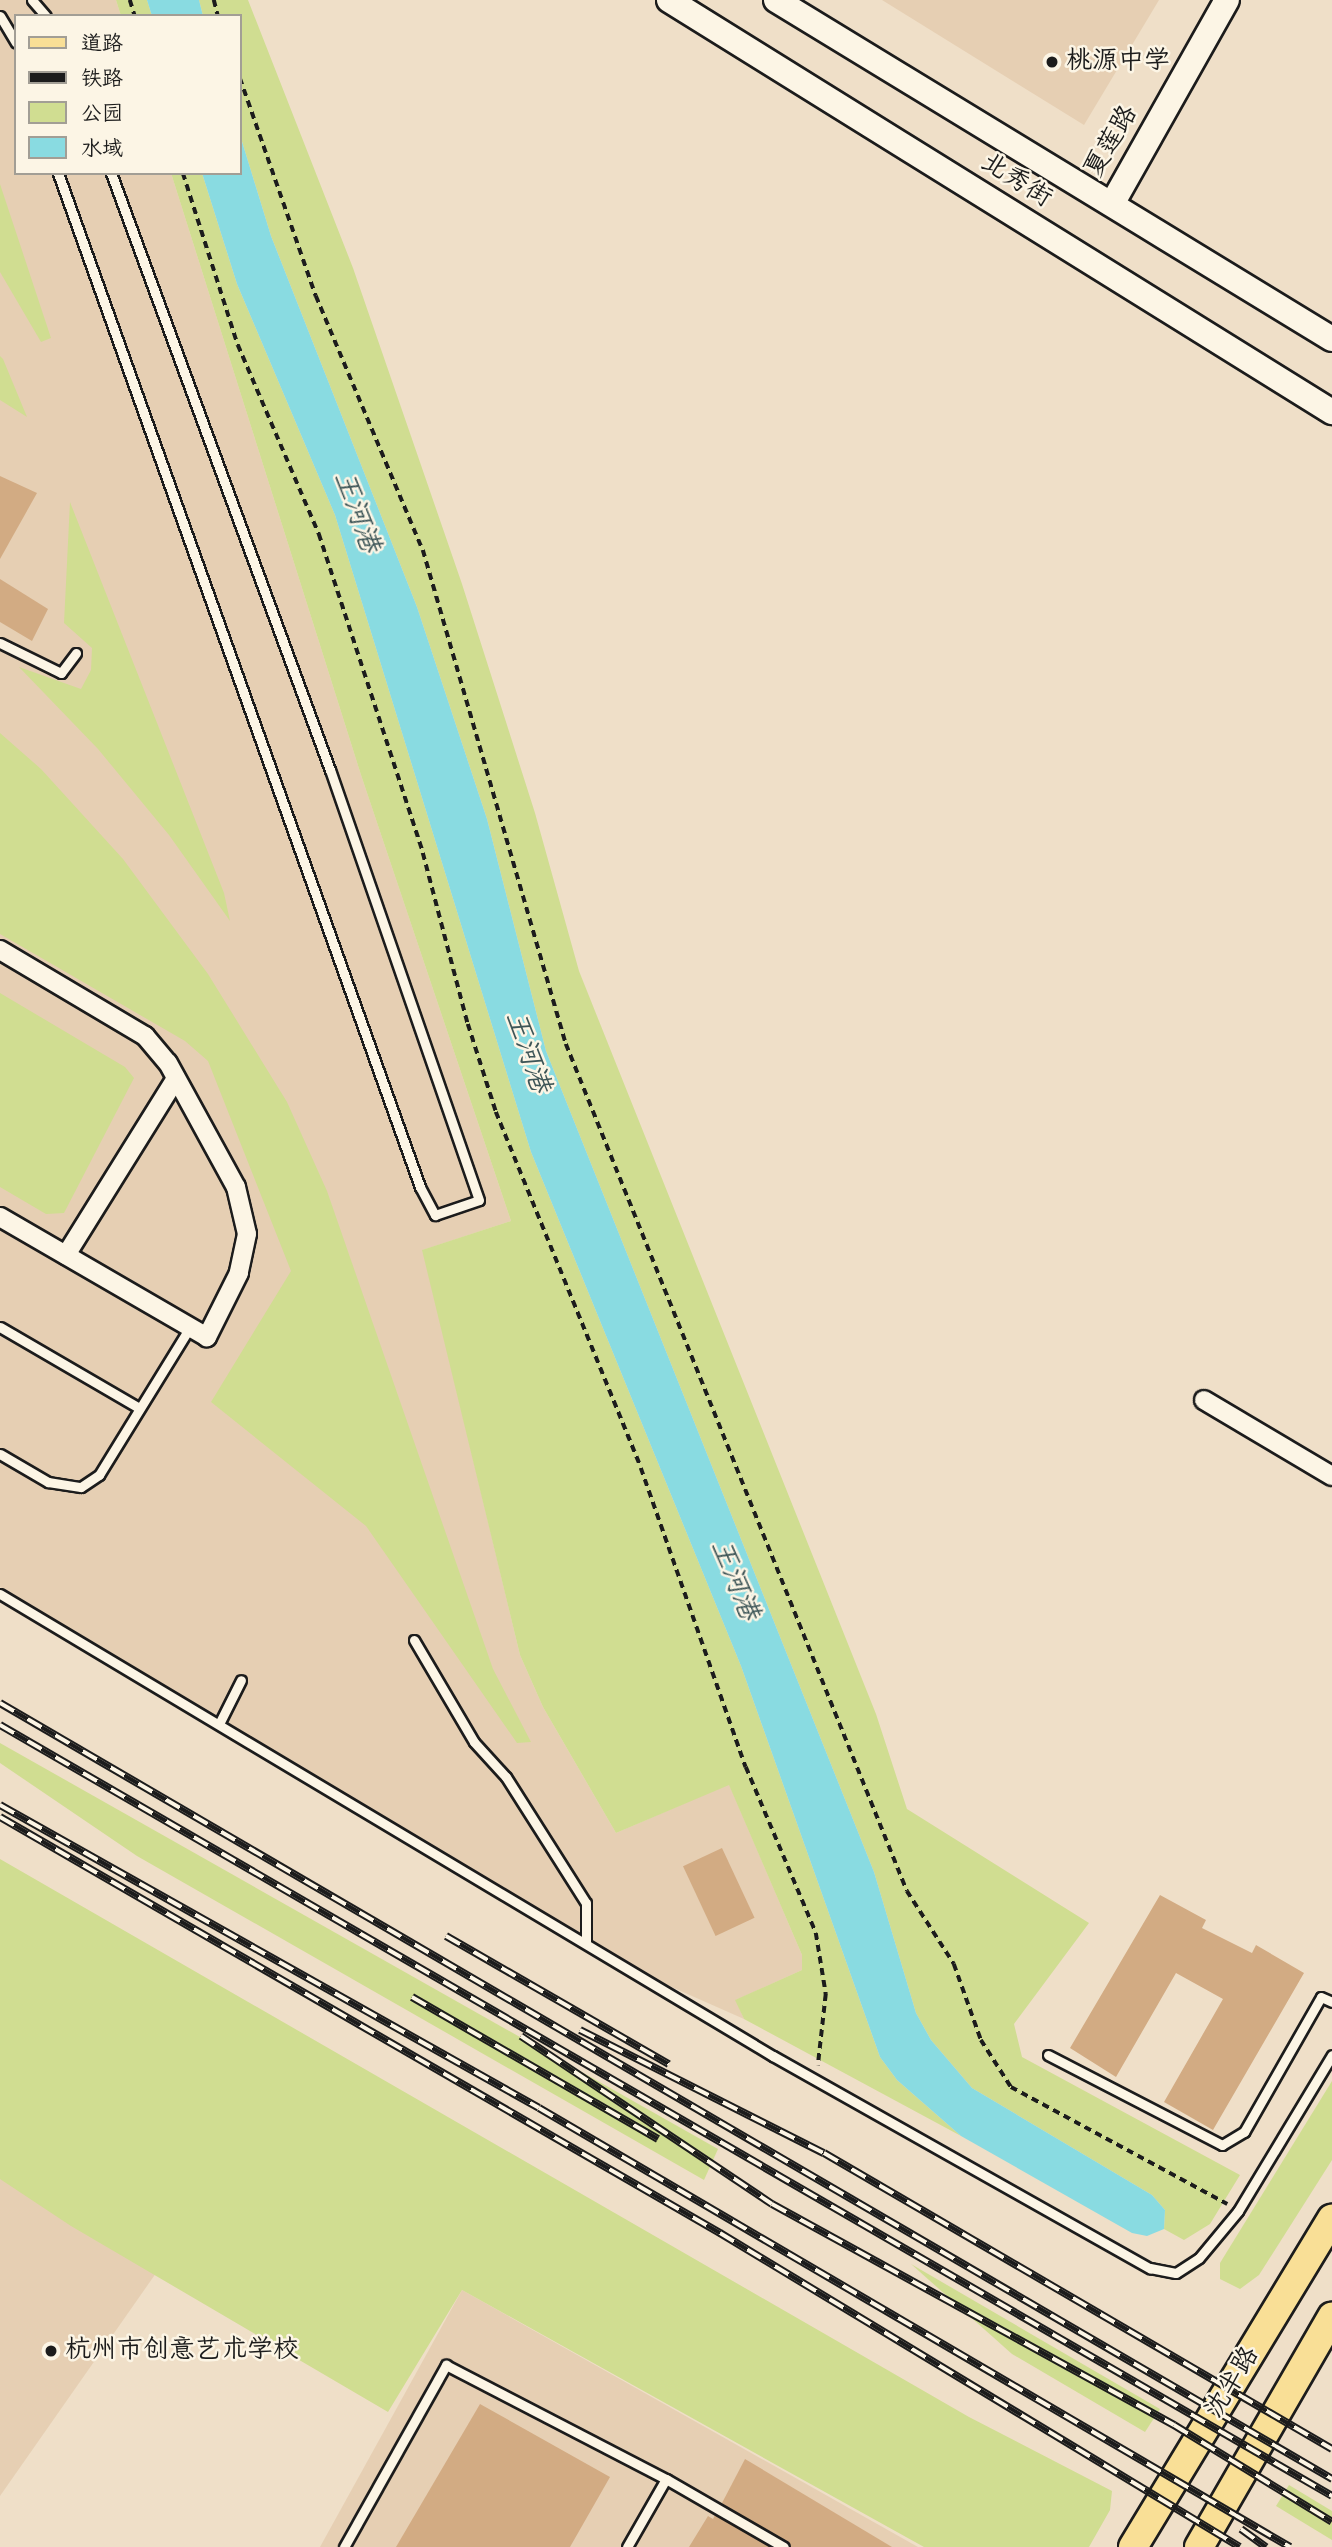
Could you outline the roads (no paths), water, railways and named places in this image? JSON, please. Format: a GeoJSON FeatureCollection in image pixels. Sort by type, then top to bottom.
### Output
{"type":"FeatureCollection","features":[{"type":"Feature","properties":{"kind":"main road","name":"北秀街"},"geometry":{"type":"LineString","coordinates":[[669,0],[1332,412]]}},
{"type":"Feature","properties":{"kind":"main road","name":"北秀街"},"geometry":{"type":"LineString","coordinates":[[776,0],[1332,340]]}},
{"type":"Feature","properties":{"kind":"main road","name":"夏莲路"},"geometry":{"type":"LineString","coordinates":[[1112,204],[1227,0]]}},
{"type":"Feature","properties":{"kind":"main road","name":"沈半路"},"geometry":{"type":"LineString","coordinates":[[1133,2547],[1332,2219]]}},
{"type":"Feature","properties":{"kind":"main road","name":"沈半路"},"geometry":{"type":"LineString","coordinates":[[1199,2547],[1332,2317]]}},
{"type":"Feature","properties":{"kind":"street"},"geometry":{"type":"LineString","coordinates":[[0,950],[145,1037],[176,1077],[236,1187],[247,1234],[239,1273],[208,1337],[0,1217]]}},
{"type":"Feature","properties":{"kind":"street"},"geometry":{"type":"LineString","coordinates":[[66,1255],[176,1077]]}},
{"type":"Feature","properties":{"kind":"street"},"geometry":{"type":"LineString","coordinates":[[1205,1400],[1332,1476]]}},
{"type":"Feature","properties":{"kind":"lane"},"geometry":{"type":"LineString","coordinates":[[32,0],[44,14]]}},
{"type":"Feature","properties":{"kind":"lane"},"geometry":{"type":"LineString","coordinates":[[0,16],[14,40]]}},
{"type":"Feature","properties":{"kind":"lane"},"geometry":{"type":"LineString","coordinates":[[59,175],[420,1187],[435,1215],[479,1199],[330,770],[112,175]]}},
{"type":"Feature","properties":{"kind":"lane"},"geometry":{"type":"LineString","coordinates":[[0,643],[61,673],[76,653]]}},
{"type":"Feature","properties":{"kind":"lane"},"geometry":{"type":"LineString","coordinates":[[0,1327],[139,1408]]}},
{"type":"Feature","properties":{"kind":"lane"},"geometry":{"type":"LineString","coordinates":[[0,1454],[47,1482],[81,1487],[99,1475],[190,1327]]}},
{"type":"Feature","properties":{"kind":"lane"},"geometry":{"type":"LineString","coordinates":[[0,1594],[817,2080],[1150,2268],[1176,2273],[1199,2258],[1238,2211],[1332,2055]]}},
{"type":"Feature","properties":{"kind":"lane"},"geometry":{"type":"LineString","coordinates":[[414,1640],[474,1742],[506,1777],[586,1903],[586,1941]]}},
{"type":"Feature","properties":{"kind":"lane"},"geometry":{"type":"LineString","coordinates":[[219,1724],[241,1680]]}},
{"type":"Feature","properties":{"kind":"lane"},"geometry":{"type":"LineString","coordinates":[[1048,2055],[1222,2144],[1244,2132],[1321,1997],[1332,2002]]}},
{"type":"Feature","properties":{"kind":"lane"},"geometry":{"type":"LineString","coordinates":[[344,2547],[446,2365],[666,2479],[784,2547]]}},
{"type":"Feature","properties":{"kind":"lane"},"geometry":{"type":"LineString","coordinates":[[627,2547],[666,2479]]}},
{"type":"Feature","properties":{"kind":"water"},"geometry":{"type":"Polygon","coordinates":[[[147,0],[199,0],[202,14],[151,14],[147,0]]]}},
{"type":"Feature","properties":{"kind":"water","name":"王河港"},"geometry":{"type":"Polygon","coordinates":[[[242,142],[271,236],[417,607],[487,819],[546,1051],[874,1872],[916,2013],[931,2040],[972,2088],[1152,2195],[1165,2210],[1164,2229],[1147,2236],[1132,2233],[961,2136],[897,2080],[880,2057],[741,1666],[531,1152],[335,515],[237,284],[203,175],[242,175],[242,142]]]}},
{"type":"Feature","properties":{"kind":"railway"},"geometry":{"type":"LineString","coordinates":[[0,1703],[1332,2479]]}},
{"type":"Feature","properties":{"kind":"railway"},"geometry":{"type":"LineString","coordinates":[[0,1725],[1332,2496]]}},
{"type":"Feature","properties":{"kind":"railway"},"geometry":{"type":"LineString","coordinates":[[0,1805],[539,2108],[1290,2547]]}},
{"type":"Feature","properties":{"kind":"railway"},"geometry":{"type":"LineString","coordinates":[[0,1817],[720,2233],[1240,2547]]}},
{"type":"Feature","properties":{"kind":"railway"},"geometry":{"type":"LineString","coordinates":[[446,1936],[669,2064]]}},
{"type":"Feature","properties":{"kind":"railway"},"geometry":{"type":"LineString","coordinates":[[412,1997],[658,2139]]}},
{"type":"Feature","properties":{"kind":"railway"},"geometry":{"type":"LineString","coordinates":[[580,2030],[824,2153],[1332,2449]]}},
{"type":"Feature","properties":{"kind":"railway"},"geometry":{"type":"LineString","coordinates":[[521,2036],[772,2204],[1174,2425],[1332,2522]]}},
{"type":"Feature","properties":{"kind":"railway"},"geometry":{"type":"LineString","coordinates":[[1241,2529],[1266,2547]]}},
{"type":"Feature","properties":{"kind":"place","name":"桃源中学"},"geometry":{"type":"Point","coordinates":[1052,62]}},
{"type":"Feature","properties":{"kind":"place","name":"杭州市创意艺术学校"},"geometry":{"type":"Point","coordinates":[51,2351]}}]}
